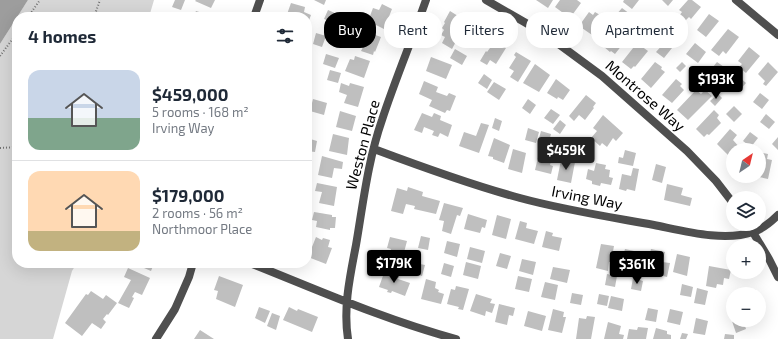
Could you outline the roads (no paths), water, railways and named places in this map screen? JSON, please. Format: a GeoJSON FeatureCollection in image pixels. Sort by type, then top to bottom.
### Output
{"type":"FeatureCollection","features":[{"type":"Feature","properties":{"kind":"street"},"geometry":{"type":"LineString","coordinates":[[256,12],[260,0]]}},
{"type":"Feature","properties":{"kind":"street","name":"Weston Place"},"geometry":{"type":"LineString","coordinates":[[348,339],[346,323],[347,302],[366,185],[374,149],[382,120],[426,0]]}},
{"type":"Feature","properties":{"kind":"street","name":"Montrose Way"},"geometry":{"type":"LineString","coordinates":[[486,0],[545,34],[602,76],[686,151],[716,181],[726,194]]}},
{"type":"Feature","properties":{"kind":"street"},"geometry":{"type":"LineString","coordinates":[[736,0],[778,35]]}},
{"type":"Feature","properties":{"kind":"street","name":"Irving Way"},"geometry":{"type":"LineString","coordinates":[[374,149],[466,182],[521,198],[571,210],[706,234],[730,236],[753,232]]}},
{"type":"Feature","properties":{"kind":"street"},"geometry":{"type":"LineString","coordinates":[[778,215],[768,224],[753,232],[778,277]]}},
{"type":"Feature","properties":{"kind":"street"},"geometry":{"type":"LineString","coordinates":[[156,339],[175,309],[192,268]]}},
{"type":"Feature","properties":{"kind":"street"},"geometry":{"type":"LineString","coordinates":[[262,268],[347,302],[430,332],[456,339]]}}]}
